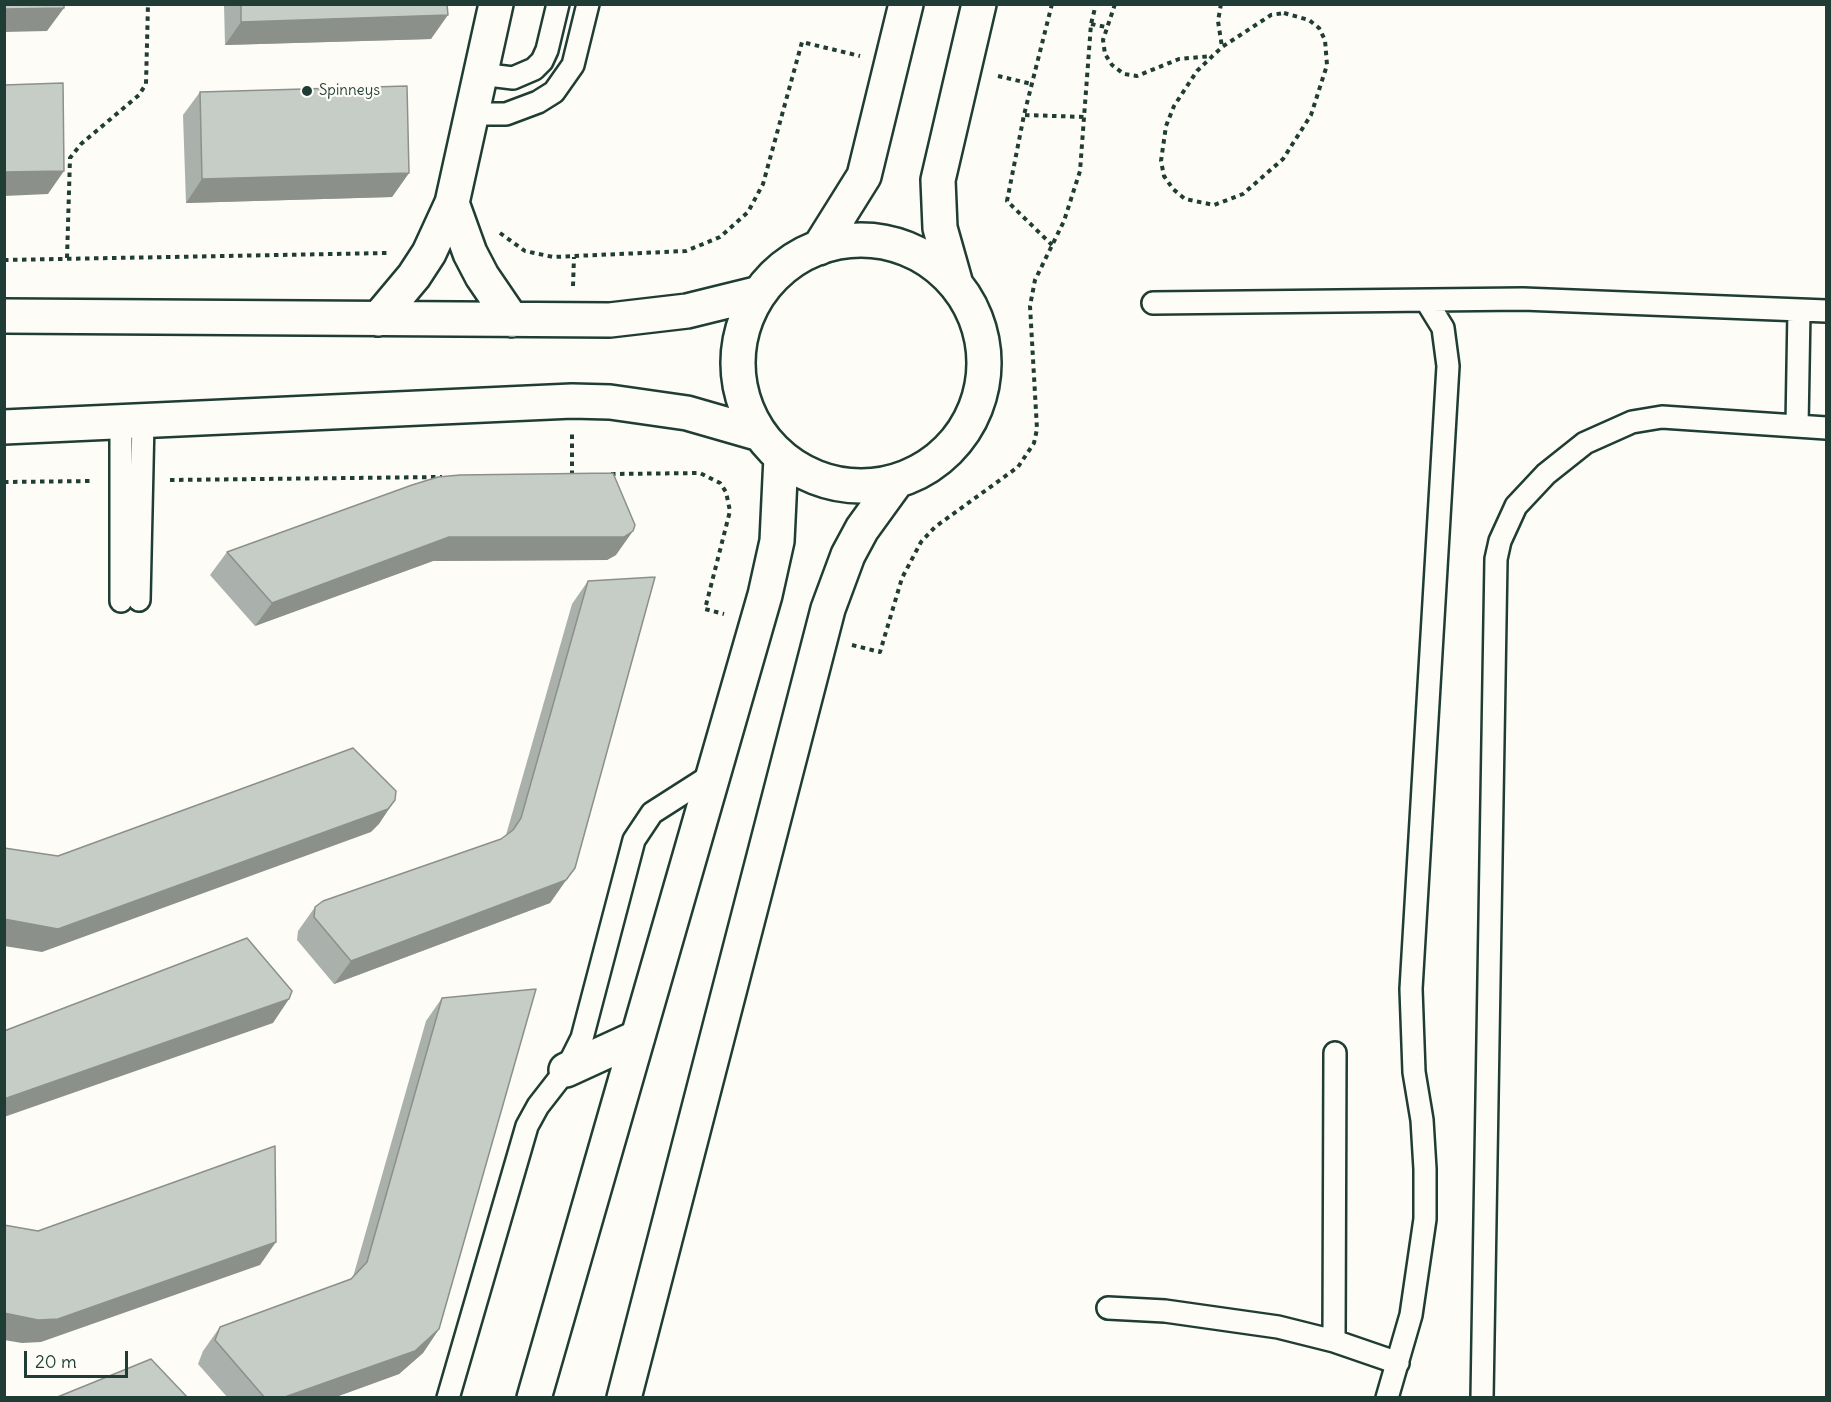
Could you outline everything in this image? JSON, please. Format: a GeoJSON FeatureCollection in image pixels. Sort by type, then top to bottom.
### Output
{"type":"FeatureCollection","features":[{"type":"Feature","properties":{"kind":"street"},"geometry":{"type":"LineString","coordinates":[[378,319],[419,268],[452,203],[496,4]]}},
{"type":"Feature","properties":{"kind":"street"},"geometry":{"type":"LineString","coordinates":[[819,248],[864,176],[893,65],[906,4]]}},
{"type":"Feature","properties":{"kind":"street"},"geometry":{"type":"LineString","coordinates":[[954,282],[940,228],[938,180],[979,4]]}},
{"type":"Feature","properties":{"kind":"street"},"geometry":{"type":"LineString","coordinates":[[452,203],[474,261],[512,320]]}},
{"type":"Feature","properties":{"kind":"street"},"geometry":{"type":"LineString","coordinates":[[11,424],[132,421],[572,400],[610,402],[687,413],[770,446],[806,474],[836,484],[866,487],[896,482],[925,469],[950,451],[968,426],[981,397],[986,367],[982,336],[972,306],[954,282],[932,262],[906,248],[887,243],[848,241],[819,248],[796,258],[777,274],[760,292],[742,332],[738,353],[742,396],[770,446],[777,541],[757,622],[534,1398]]}},
{"type":"Feature","properties":{"kind":"street"},"geometry":{"type":"LineString","coordinates":[[4,316],[601,320],[649,316],[724,303],[760,292]]}},
{"type":"Feature","properties":{"kind":"street"},"geometry":{"type":"LineString","coordinates":[[624,1398],[831,600],[848,555],[878,505],[896,482]]}},
{"type":"Feature","properties":{"kind":"street"},"geometry":{"type":"LineString","coordinates":[[566,1070],[638,1037]]}},
{"type":"Feature","properties":{"kind":"lane"},"geometry":{"type":"LineString","coordinates":[[480,74],[513,78],[534,69],[542,61],[547,50],[558,4]]}},
{"type":"Feature","properties":{"kind":"lane"},"geometry":{"type":"LineString","coordinates":[[471,114],[506,114],[538,102],[554,92],[573,64],[588,4]]}},
{"type":"Feature","properties":{"kind":"lane"},"geometry":{"type":"LineString","coordinates":[[1153,303],[1569,300],[1827,311]]}},
{"type":"Feature","properties":{"kind":"lane"},"geometry":{"type":"LineString","coordinates":[[1387,1398],[1413,1306],[1425,1219],[1425,1169],[1412,1052],[1411,989],[1448,366],[1443,328],[1427,302]]}},
{"type":"Feature","properties":{"kind":"lane"},"geometry":{"type":"LineString","coordinates":[[1797,426],[1800,310]]}},
{"type":"Feature","properties":{"kind":"lane"},"geometry":{"type":"LineString","coordinates":[[1482,1398],[1496,571],[1500,541],[1516,506],[1546,474],[1585,443],[1604,432],[1632,422],[1662,417],[1827,428]]}},
{"type":"Feature","properties":{"kind":"lane"},"geometry":{"type":"LineString","coordinates":[[130,601],[132,421]]}},
{"type":"Feature","properties":{"kind":"lane"},"geometry":{"type":"LineString","coordinates":[[448,1398],[521,1141],[538,1106],[566,1070],[582,1038],[634,840],[652,813],[713,774]]}},
{"type":"Feature","properties":{"kind":"lane"},"geometry":{"type":"LineString","coordinates":[[1334,1341],[1335,1053]]}},
{"type":"Feature","properties":{"kind":"lane"},"geometry":{"type":"LineString","coordinates":[[1108,1308],[1222,1318],[1334,1341],[1398,1363]]}},
{"type":"Feature","properties":{"kind":"path"},"geometry":{"type":"LineString","coordinates":[[67,258],[70,158],[81,144],[139,95],[146,84],[148,4]]}},
{"type":"Feature","properties":{"kind":"path"},"geometry":{"type":"LineString","coordinates":[[1052,4],[1024,115],[1007,201],[1052,245]]}},
{"type":"Feature","properties":{"kind":"path"},"geometry":{"type":"LineString","coordinates":[[823,638],[880,652],[902,578],[921,542],[935,527],[998,484],[1028,456],[1037,429],[1030,306],[1035,280],[1073,197],[1080,171],[1092,24],[1096,4]]}},
{"type":"Feature","properties":{"kind":"path"},"geometry":{"type":"LineString","coordinates":[[1115,4],[1103,40],[1105,54],[1112,65],[1124,74],[1137,76],[1179,59],[1212,56]]}},
{"type":"Feature","properties":{"kind":"path"},"geometry":{"type":"LineString","coordinates":[[1221,4],[1218,21],[1222,47]]}},
{"type":"Feature","properties":{"kind":"path"},"geometry":{"type":"LineString","coordinates":[[1284,13],[1297,14],[1319,28],[1325,40],[1328,59],[1321,90],[1311,115],[1283,159],[1243,194],[1214,205],[1185,199],[1173,189],[1164,176],[1161,161],[1166,126],[1174,106],[1197,71],[1212,56],[1271,15],[1284,13]]}},
{"type":"Feature","properties":{"kind":"path"},"geometry":{"type":"LineString","coordinates":[[1092,24],[1106,27]]}},
{"type":"Feature","properties":{"kind":"path"},"geometry":{"type":"LineString","coordinates":[[497,230],[513,245],[539,255],[574,257],[686,251],[720,237],[748,212],[763,184],[802,42],[893,65]]}},
{"type":"Feature","properties":{"kind":"path"},"geometry":{"type":"LineString","coordinates":[[1024,115],[1084,117]]}},
{"type":"Feature","properties":{"kind":"path"},"geometry":{"type":"LineString","coordinates":[[4,260],[392,253]]}},
{"type":"Feature","properties":{"kind":"path"},"geometry":{"type":"LineString","coordinates":[[607,474],[700,473],[720,483],[726,492],[730,511],[705,609],[757,622]]}},
{"type":"Feature","properties":{"kind":"path"},"geometry":{"type":"LineString","coordinates":[[560,475],[584,475]]}},
{"type":"Feature","properties":{"kind":"path"},"geometry":{"type":"LineString","coordinates":[[4,482],[453,476]]}},
{"type":"Feature","properties":{"kind":"building"},"geometry":{"type":"Polygon","coordinates":[[[4,4],[64,4],[64,8],[4,9],[4,4]]]}},
{"type":"Feature","properties":{"kind":"building"},"geometry":{"type":"Polygon","coordinates":[[[241,4],[447,4],[448,15],[241,22],[241,4]]]}},
{"type":"Feature","properties":{"kind":"building"},"geometry":{"type":"Polygon","coordinates":[[[63,83],[64,171],[4,172],[4,85],[63,83]]]}},
{"type":"Feature","properties":{"kind":"building"},"geometry":{"type":"Polygon","coordinates":[[[407,86],[409,173],[202,179],[200,92],[407,86]]]}},
{"type":"Feature","properties":{"kind":"building"},"geometry":{"type":"Polygon","coordinates":[[[613,473],[635,525],[633,531],[624,537],[449,537],[272,603],[227,552],[438,477],[613,473]]]}},
{"type":"Feature","properties":{"kind":"building"},"geometry":{"type":"Polygon","coordinates":[[[655,577],[575,868],[566,880],[351,961],[314,917],[315,907],[323,901],[501,839],[513,830],[521,818],[588,581],[655,577]]]}},
{"type":"Feature","properties":{"kind":"building"},"geometry":{"type":"Polygon","coordinates":[[[353,748],[396,791],[395,800],[388,809],[58,929],[4,919],[4,848],[58,856],[353,748]]]}},
{"type":"Feature","properties":{"kind":"building"},"geometry":{"type":"Polygon","coordinates":[[[247,938],[292,991],[289,999],[4,1099],[4,1031],[247,938]]]}},
{"type":"Feature","properties":{"kind":"building"},"geometry":{"type":"Polygon","coordinates":[[[536,989],[439,1329],[415,1351],[282,1398],[265,1398],[215,1340],[220,1327],[351,1279],[367,1262],[442,998],[536,989]]]}},
{"type":"Feature","properties":{"kind":"building"},"geometry":{"type":"Polygon","coordinates":[[[275,1146],[276,1242],[58,1319],[38,1320],[4,1313],[4,1225],[38,1231],[275,1146]]]}},
{"type":"Feature","properties":{"kind":"building"},"geometry":{"type":"Polygon","coordinates":[[[151,1359],[188,1398],[55,1398],[151,1359]]]}},
{"type":"Feature","properties":{"kind":"place","name":"Spinneys"},"geometry":{"type":"Point","coordinates":[307,91]}}]}
